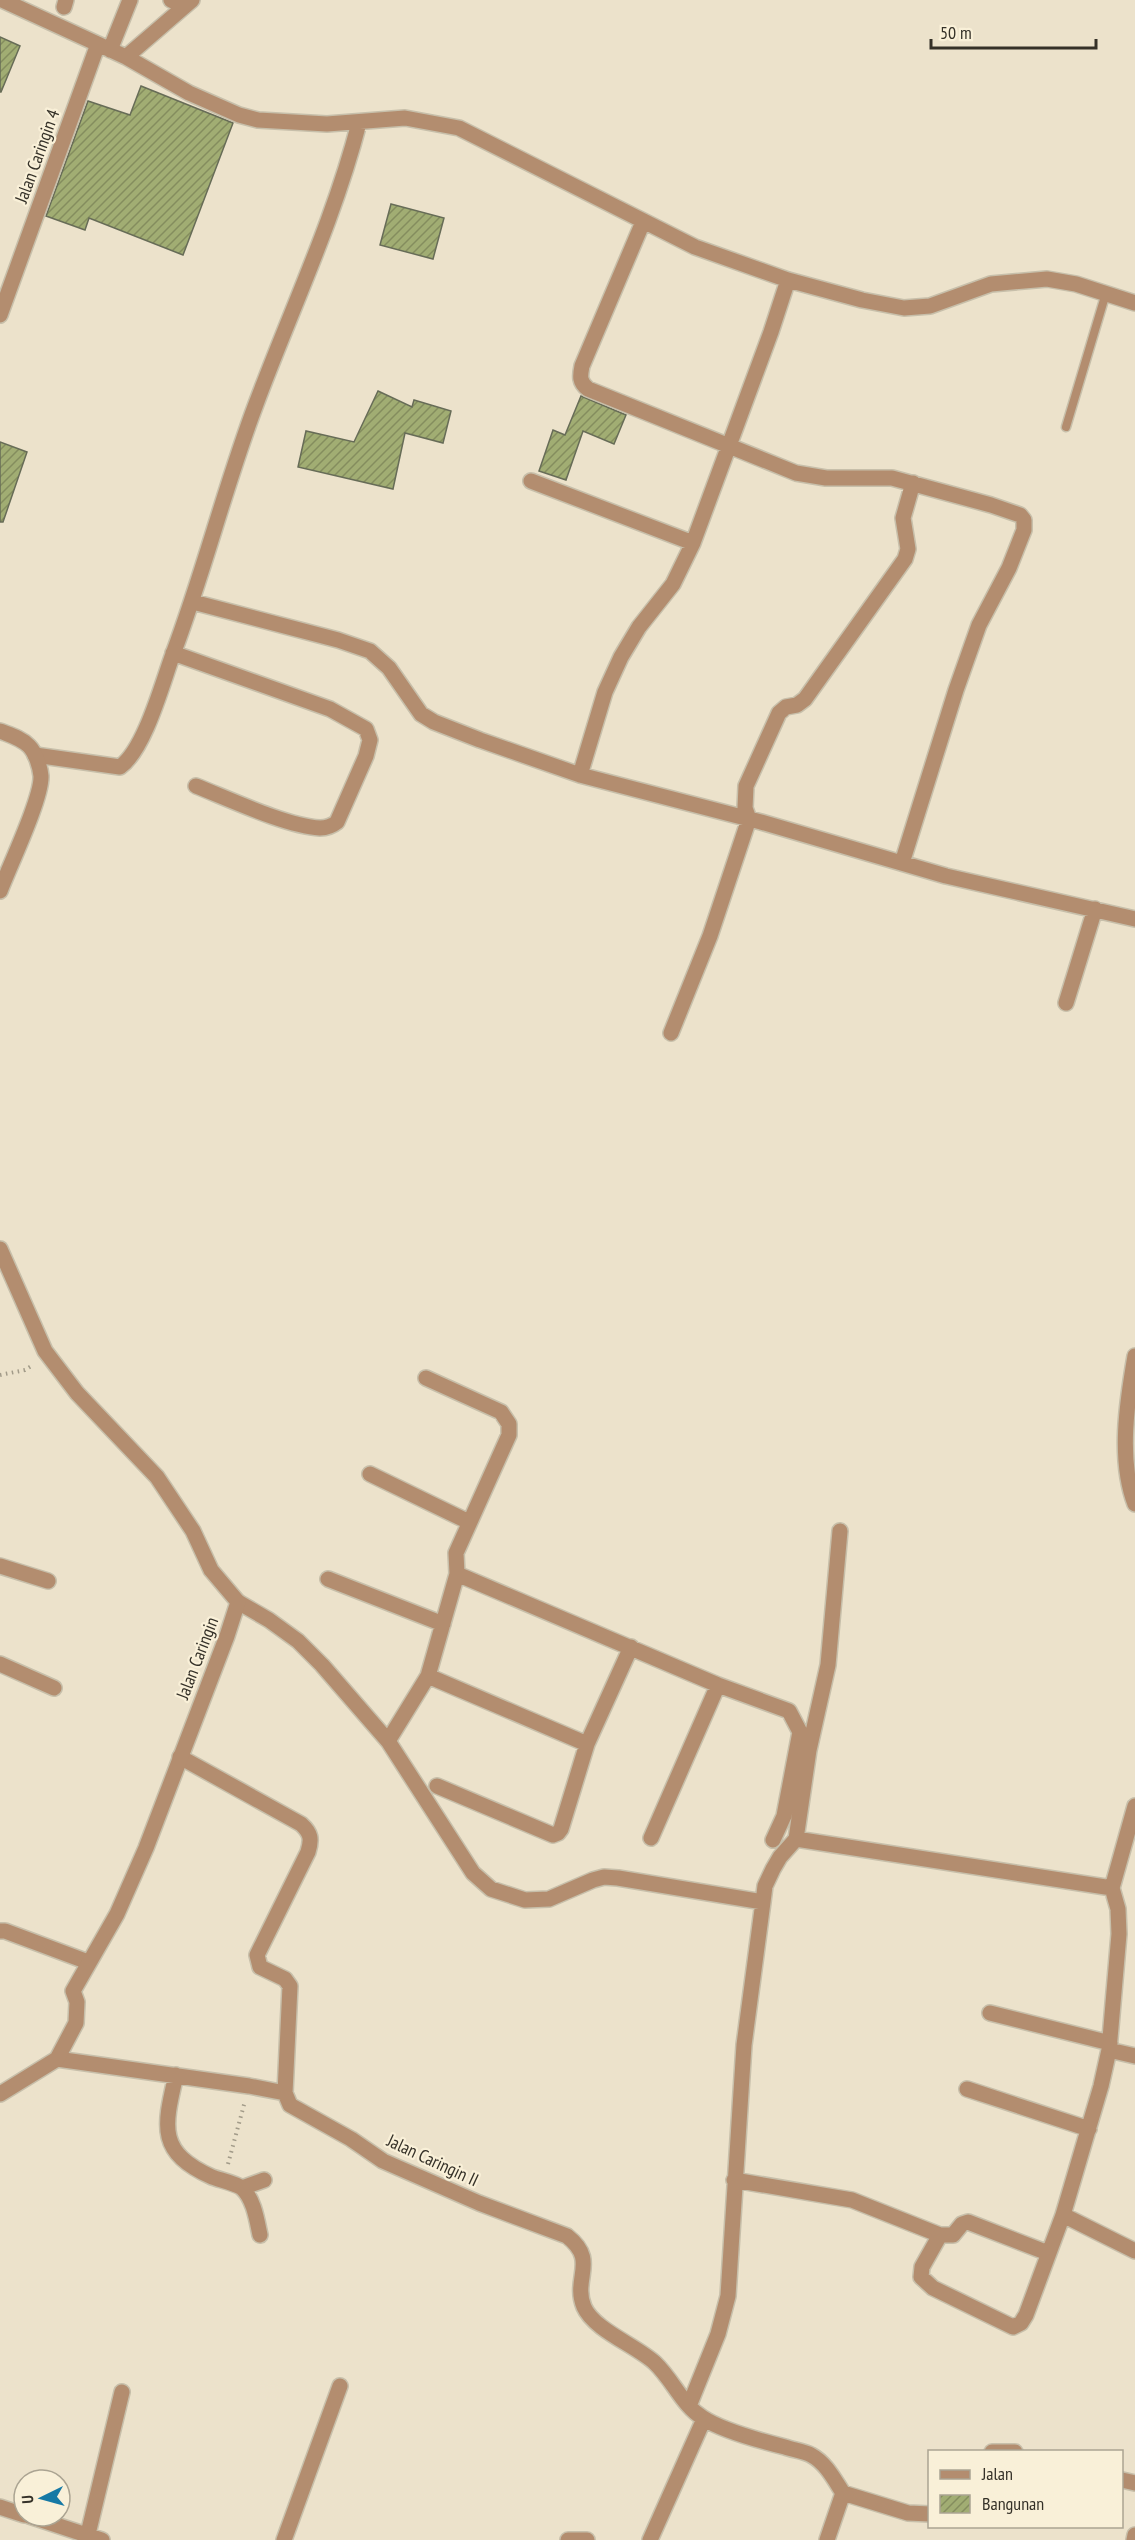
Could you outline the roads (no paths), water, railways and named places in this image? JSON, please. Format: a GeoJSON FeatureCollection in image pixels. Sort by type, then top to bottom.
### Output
{"type":"FeatureCollection","features":[{"type":"Feature","properties":{"kind":"street"},"geometry":{"type":"LineString","coordinates":[[2,0],[126,57],[189,93],[239,115],[258,120],[302,124],[359,123],[405,118],[459,128],[695,247],[788,280],[862,300],[904,308],[930,306],[991,284],[1047,279],[1106,293],[1135,303]]}},
{"type":"Feature","properties":{"kind":"street","name":"Jalan Caringin 4"},"geometry":{"type":"LineString","coordinates":[[0,315],[7,273],[104,47],[130,0]]}},
{"type":"Feature","properties":{"kind":"street"},"geometry":{"type":"LineString","coordinates":[[126,57],[192,0]]}},
{"type":"Feature","properties":{"kind":"street"},"geometry":{"type":"LineString","coordinates":[[35,755],[120,767],[129,760],[141,738],[193,602],[224,497],[255,406],[323,238],[347,170],[359,123]]}},
{"type":"Feature","properties":{"kind":"street"},"geometry":{"type":"LineString","coordinates":[[643,222],[582,366],[580,377],[582,384],[588,389],[796,472],[826,478],[892,478],[1020,515],[1024,520],[1024,530],[1009,568],[979,625],[956,690],[902,863]]}},
{"type":"Feature","properties":{"kind":"street"},"geometry":{"type":"LineString","coordinates":[[580,775],[605,692],[621,657],[639,627],[673,584],[693,543],[788,280]]}},
{"type":"Feature","properties":{"kind":"street"},"geometry":{"type":"LineString","coordinates":[[531,481],[693,543]]}},
{"type":"Feature","properties":{"kind":"street"},"geometry":{"type":"LineString","coordinates":[[671,1033],[710,936],[749,819],[746,808],[746,786],[779,713],[786,707],[797,705],[805,699],[908,554],[903,518],[913,483]]}},
{"type":"Feature","properties":{"kind":"street"},"geometry":{"type":"LineString","coordinates":[[193,602],[338,640],[369,651],[389,668],[421,714],[434,722],[580,775],[749,819],[986,886],[1135,919]]}},
{"type":"Feature","properties":{"kind":"street"},"geometry":{"type":"LineString","coordinates":[[173,653],[330,709],[366,729],[370,740],[366,756],[338,822],[331,827],[321,828],[298,824],[196,786]]}},
{"type":"Feature","properties":{"kind":"street"},"geometry":{"type":"LineString","coordinates":[[0,731],[19,739],[30,747],[35,755],[41,778],[31,812],[0,891]]}},
{"type":"Feature","properties":{"kind":"street"},"geometry":{"type":"LineString","coordinates":[[1066,1003],[1095,909]]}},
{"type":"Feature","properties":{"kind":"street","name":"Jalan Caringin"},"geometry":{"type":"LineString","coordinates":[[0,1249],[32,1326],[48,1356],[77,1394],[156,1477],[189,1523],[211,1570],[238,1602],[146,1848],[117,1914],[73,1991],[77,2002],[76,2023],[57,2059]]}},
{"type":"Feature","properties":{"kind":"street"},"geometry":{"type":"LineString","coordinates":[[1135,1356],[1127,1424],[1126,1466],[1128,1488],[1135,1504]]}},
{"type":"Feature","properties":{"kind":"street"},"geometry":{"type":"LineString","coordinates":[[388,1741],[428,1676],[457,1574],[456,1553],[509,1434],[509,1424],[501,1412],[426,1377]]}},
{"type":"Feature","properties":{"kind":"street"},"geometry":{"type":"LineString","coordinates":[[370,1474],[469,1522]]}},
{"type":"Feature","properties":{"kind":"street"},"geometry":{"type":"LineString","coordinates":[[689,2406],[718,2334],[728,2296],[744,2045],[765,1886],[780,1857],[796,1839],[809,1750],[828,1665],[840,1532]]}},
{"type":"Feature","properties":{"kind":"street"},"geometry":{"type":"LineString","coordinates":[[0,1566],[48,1581]]}},
{"type":"Feature","properties":{"kind":"street"},"geometry":{"type":"LineString","coordinates":[[457,1574],[718,1685],[789,1712],[800,1732],[784,1816],[773,1840]]}},
{"type":"Feature","properties":{"kind":"street"},"geometry":{"type":"LineString","coordinates":[[328,1579],[443,1624]]}},
{"type":"Feature","properties":{"kind":"street"},"geometry":{"type":"LineString","coordinates":[[238,1602],[269,1620],[298,1641],[322,1665],[388,1741],[473,1873],[482,1883],[498,1893],[525,1900],[549,1899],[593,1880],[618,1878],[763,1902]]}},
{"type":"Feature","properties":{"kind":"street"},"geometry":{"type":"LineString","coordinates":[[437,1786],[553,1835],[561,1829],[587,1744],[631,1647]]}},
{"type":"Feature","properties":{"kind":"street"},"geometry":{"type":"LineString","coordinates":[[0,1664],[54,1688]]}},
{"type":"Feature","properties":{"kind":"street"},"geometry":{"type":"LineString","coordinates":[[428,1676],[587,1744]]}},
{"type":"Feature","properties":{"kind":"street"},"geometry":{"type":"LineString","coordinates":[[651,1838],[718,1685]]}},
{"type":"Feature","properties":{"kind":"street"},"geometry":{"type":"LineString","coordinates":[[0,2094],[57,2059],[285,2093],[291,1986],[285,1979],[260,1967],[258,1955],[308,1852],[311,1842],[310,1834],[301,1824],[180,1757]]}},
{"type":"Feature","properties":{"kind":"street"},"geometry":{"type":"LineString","coordinates":[[940,2235],[922,2267],[921,2277],[933,2288],[1013,2327],[1021,2323],[1063,2214],[1089,2129],[1109,2046],[1119,1934],[1118,1909],[1112,1888],[1135,1806]]}},
{"type":"Feature","properties":{"kind":"street"},"geometry":{"type":"LineString","coordinates":[[796,1839],[1112,1888]]}},
{"type":"Feature","properties":{"kind":"street"},"geometry":{"type":"LineString","coordinates":[[0,1931],[88,1962]]}},
{"type":"Feature","properties":{"kind":"street"},"geometry":{"type":"LineString","coordinates":[[990,2013],[1109,2046],[1135,2056]]}},
{"type":"Feature","properties":{"kind":"street"},"geometry":{"type":"LineString","coordinates":[[176,2075],[168,2110],[167,2131],[177,2156],[189,2167],[242,2188],[264,2180]]}},
{"type":"Feature","properties":{"kind":"street"},"geometry":{"type":"LineString","coordinates":[[967,2089],[1089,2129]]}},
{"type":"Feature","properties":{"kind":"street","name":"Jalan Caringin II"},"geometry":{"type":"LineString","coordinates":[[285,2093],[290,2105],[351,2139],[383,2161],[479,2203],[567,2236],[579,2246],[584,2259],[581,2295],[585,2309],[603,2326],[655,2363],[689,2406],[704,2419],[755,2439],[811,2454],[830,2471],[843,2493]]}},
{"type":"Feature","properties":{"kind":"street"},"geometry":{"type":"LineString","coordinates":[[734,2180],[852,2200],[940,2235],[953,2235],[962,2224],[968,2222],[1048,2253]]}},
{"type":"Feature","properties":{"kind":"street"},"geometry":{"type":"LineString","coordinates":[[242,2188],[255,2212],[260,2235]]}},
{"type":"Feature","properties":{"kind":"street"},"geometry":{"type":"LineString","coordinates":[[1063,2214],[1135,2251]]}},
{"type":"Feature","properties":{"kind":"street"},"geometry":{"type":"LineString","coordinates":[[284,2540],[340,2386]]}},
{"type":"Feature","properties":{"kind":"street"},"geometry":{"type":"LineString","coordinates":[[70,2534],[95,2537],[122,2392]]}},
{"type":"Feature","properties":{"kind":"street"},"geometry":{"type":"LineString","coordinates":[[650,2540],[704,2419]]}},
{"type":"Feature","properties":{"kind":"street"},"geometry":{"type":"LineString","coordinates":[[827,2540],[843,2493],[908,2513],[928,2514]]}},
{"type":"Feature","properties":{"kind":"street"},"geometry":{"type":"LineString","coordinates":[[1134,2540],[1135,2535]]}},
{"type":"Feature","properties":{"kind":"street"},"geometry":{"type":"LineString","coordinates":[[568,2540],[586,2540]]}},
{"type":"Feature","properties":{"kind":"lane"},"geometry":{"type":"LineString","coordinates":[[1066,427],[1106,293]]}}]}
